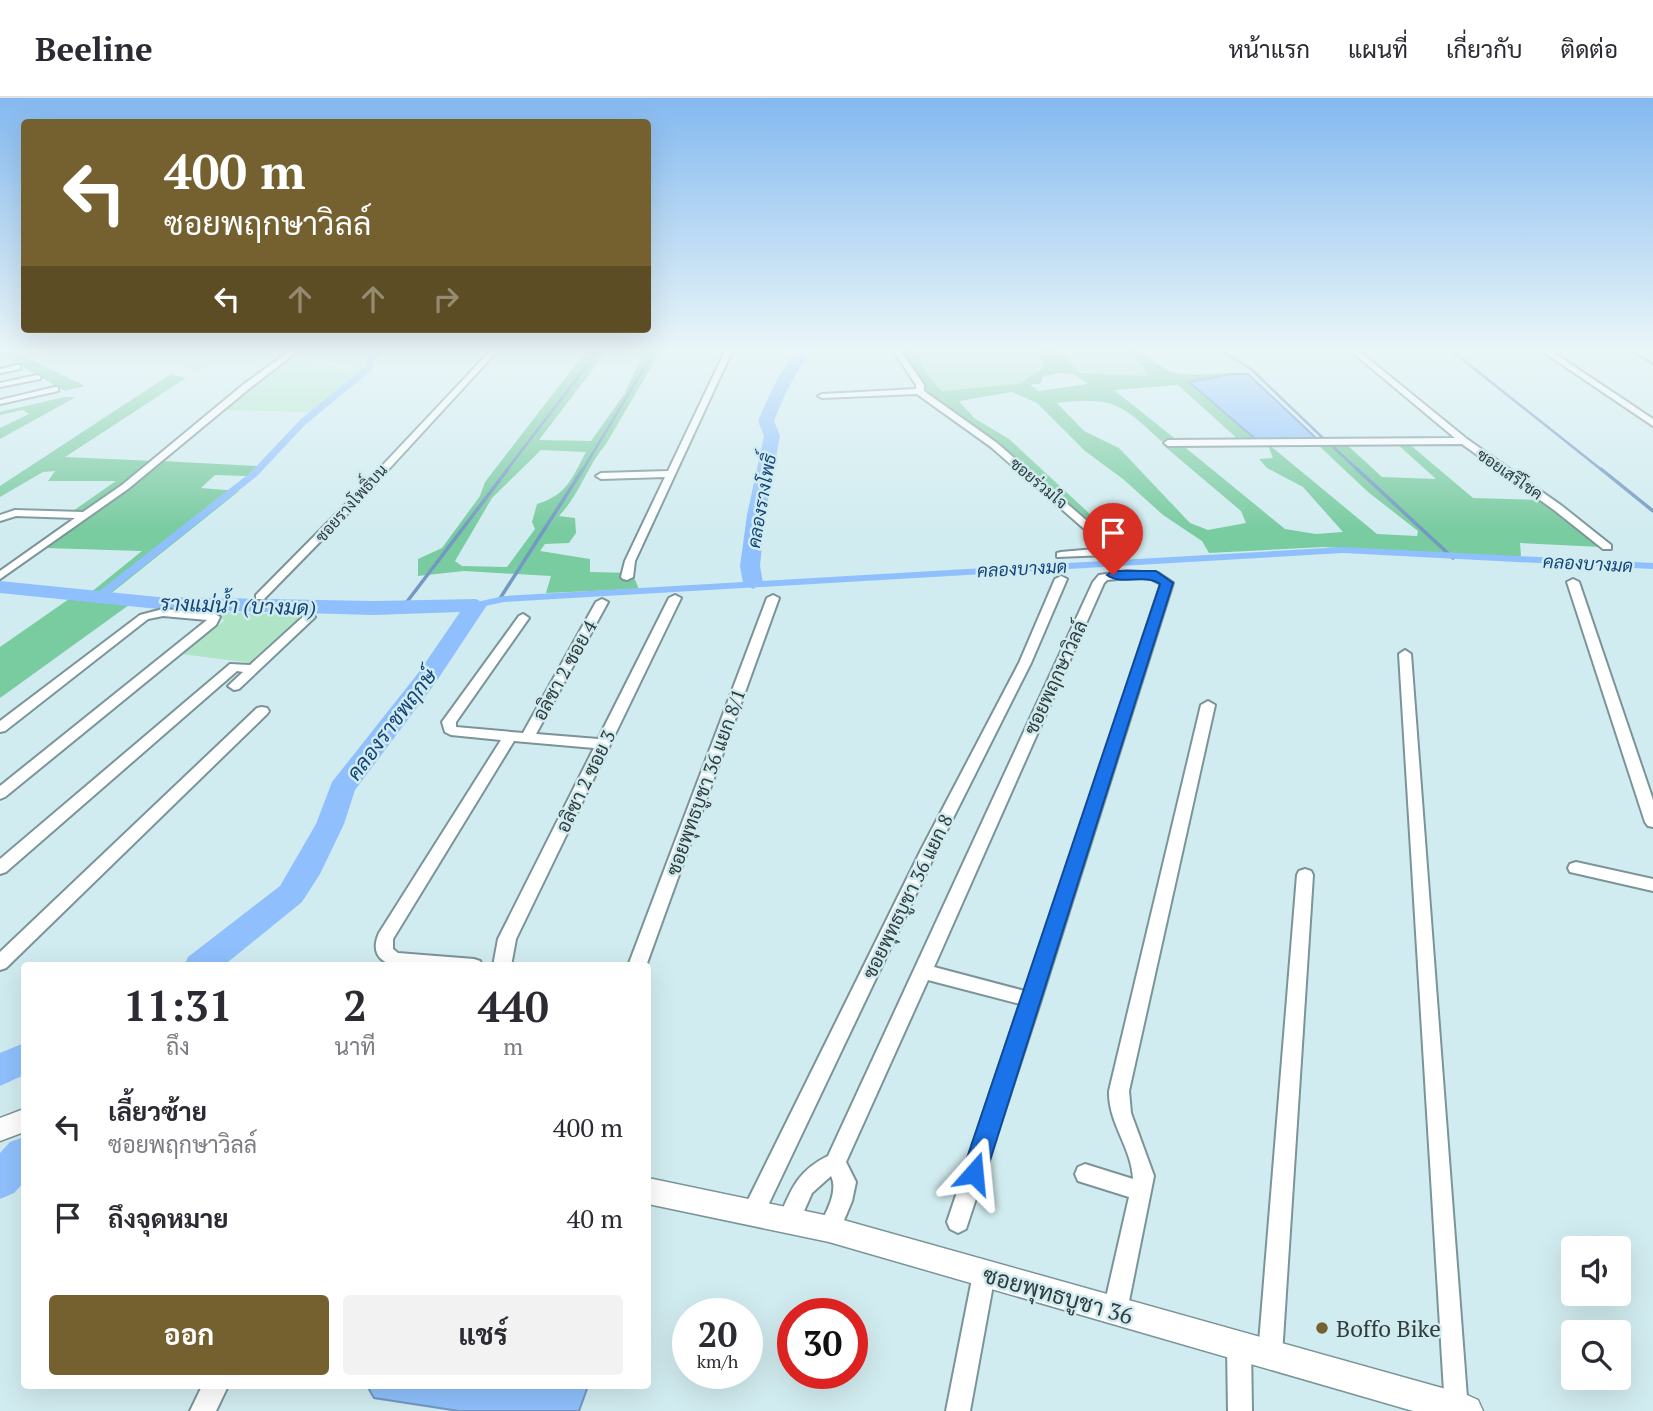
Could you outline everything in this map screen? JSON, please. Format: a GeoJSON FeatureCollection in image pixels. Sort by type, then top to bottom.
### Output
{"type":"FeatureCollection","features":[{"type":"Feature","properties":{"kind":"street"},"geometry":{"type":"LineString","coordinates":[[0,576],[86,515],[223,408]]}},
{"type":"Feature","properties":{"kind":"street","name":"ซอยรางโพธิ์บน"},"geometry":{"type":"LineString","coordinates":[[260,597],[341,518],[393,456],[439,408]]}},
{"type":"Feature","properties":{"kind":"street"},"geometry":{"type":"LineString","coordinates":[[627,577],[630,561],[702,408]]}},
{"type":"Feature","properties":{"kind":"street","name":"ซอยร่วมใจ"},"geometry":{"type":"LineString","coordinates":[[943,408],[994,445],[1112,548],[1107,552],[1062,555]]}},
{"type":"Feature","properties":{"kind":"street","name":"ซอยเสรีโชค"},"geometry":{"type":"LineString","coordinates":[[1424,408],[1607,547]]}},
{"type":"Feature","properties":{"kind":"street"},"geometry":{"type":"LineString","coordinates":[[1629,408],[1653,424]]}},
{"type":"Feature","properties":{"kind":"street"},"geometry":{"type":"LineString","coordinates":[[1168,443],[1464,441]]}},
{"type":"Feature","properties":{"kind":"street"},"geometry":{"type":"LineString","coordinates":[[601,476],[670,474]]}},
{"type":"Feature","properties":{"kind":"street"},"geometry":{"type":"LineString","coordinates":[[0,518],[15,513],[86,515]]}},
{"type":"Feature","properties":{"kind":"street","name":"ซอยพฤกษาวิลล์"},"geometry":{"type":"LineString","coordinates":[[835,1163],[925,972],[1004,787],[1099,582],[1103,577],[1113,575],[1156,575],[1167,583],[1094,796],[1032,1000],[958,1222]]}},
{"type":"Feature","properties":{"kind":"street","name":"ซอยพุทธบูชา 36 แยก 8"},"geometry":{"type":"LineString","coordinates":[[753,1213],[935,839],[1025,663],[1061,579]]}},
{"type":"Feature","properties":{"kind":"street"},"geometry":{"type":"LineString","coordinates":[[1573,582],[1653,822]]}},
{"type":"Feature","properties":{"kind":"street","name":"อลิซา 2 ซอย 3"},"geometry":{"type":"LineString","coordinates":[[503,962],[507,939],[675,598]]}},
{"type":"Feature","properties":{"kind":"street","name":"ซอยพุทธบูชา 36 แยก 8/1"},"geometry":{"type":"LineString","coordinates":[[638,962],[773,598]]}},
{"type":"Feature","properties":{"kind":"street","name":"อลิซา 2 ซอย 4"},"geometry":{"type":"LineString","coordinates":[[527,738],[602,601]]}},
{"type":"Feature","properties":{"kind":"street"},"geometry":{"type":"LineString","coordinates":[[0,728],[144,617],[163,612],[214,617],[212,622],[0,794]]}},
{"type":"Feature","properties":{"kind":"street"},"geometry":{"type":"LineString","coordinates":[[234,686],[309,617]]}},
{"type":"Feature","properties":{"kind":"street"},"geometry":{"type":"LineString","coordinates":[[523,618],[449,722],[450,729],[456,732],[603,744]]}},
{"type":"Feature","properties":{"kind":"street"},"geometry":{"type":"LineString","coordinates":[[1405,654],[1462,1410]]}},
{"type":"Feature","properties":{"kind":"street"},"geometry":{"type":"LineString","coordinates":[[0,868],[234,667],[253,669]]}},
{"type":"Feature","properties":{"kind":"street"},"geometry":{"type":"LineString","coordinates":[[1115,1311],[1144,1176],[1142,1157],[1119,1111],[1118,1099],[1208,705]]}},
{"type":"Feature","properties":{"kind":"street"},"geometry":{"type":"LineString","coordinates":[[0,963],[262,711]]}},
{"type":"Feature","properties":{"kind":"street"},"geometry":{"type":"LineString","coordinates":[[428,962],[394,959],[384,952],[385,938],[510,736]]}},
{"type":"Feature","properties":{"kind":"street"},"geometry":{"type":"LineString","coordinates":[[1576,868],[1653,885]]}},
{"type":"Feature","properties":{"kind":"street"},"geometry":{"type":"LineString","coordinates":[[1270,1355],[1305,875]]}},
{"type":"Feature","properties":{"kind":"street"},"geometry":{"type":"LineString","coordinates":[[925,972],[1032,1000]]}},
{"type":"Feature","properties":{"kind":"street"},"geometry":{"type":"LineString","coordinates":[[0,1130],[21,1121]]}},
{"type":"Feature","properties":{"kind":"street"},"geometry":{"type":"LineString","coordinates":[[789,1220],[802,1189],[814,1171],[835,1163],[845,1182],[841,1201],[829,1229]]}},
{"type":"Feature","properties":{"kind":"street"},"geometry":{"type":"LineString","coordinates":[[1085,1174],[1141,1191]]}},
{"type":"Feature","properties":{"kind":"street","name":"ซอยพุทธบูชา 36"},"geometry":{"type":"LineString","coordinates":[[651,1192],[829,1229],[1462,1410]]}},
{"type":"Feature","properties":{"kind":"street"},"geometry":{"type":"LineString","coordinates":[[958,1411],[985,1274]]}},
{"type":"Feature","properties":{"kind":"street"},"geometry":{"type":"LineString","coordinates":[[1239,1346],[1240,1411]]}},
{"type":"Feature","properties":{"kind":"street"},"geometry":{"type":"LineString","coordinates":[[202,1411],[214,1389]]}},
{"type":"Feature","properties":{"kind":"green space"},"geometry":{"type":"Polygon","coordinates":[[[16,408],[56,408],[0,439],[0,428],[29,414],[23,410],[0,415],[0,412],[16,408]]]}},
{"type":"Feature","properties":{"kind":"green space"},"geometry":{"type":"Polygon","coordinates":[[[119,408],[140,408],[65,457],[154,461],[102,501],[80,512],[70,513],[116,481],[48,481],[55,471],[43,472],[0,497],[0,486],[119,408]]]}},
{"type":"Feature","properties":{"kind":"green space"},"geometry":{"type":"Polygon","coordinates":[[[224,408],[316,408],[311,412],[222,410],[224,408]]]}},
{"type":"Feature","properties":{"kind":"green space"},"geometry":{"type":"Polygon","coordinates":[[[542,408],[563,408],[539,440],[591,441],[614,408],[627,408],[573,499],[559,516],[575,518],[576,533],[569,543],[545,544],[540,551],[590,559],[590,572],[632,573],[639,589],[546,593],[551,576],[464,571],[418,576],[418,559],[442,548],[480,496],[485,482],[542,408]],[[541,450],[492,498],[455,561],[462,566],[507,567],[535,529],[532,522],[537,504],[555,496],[572,478],[586,452],[541,450]]]}},
{"type":"Feature","properties":{"kind":"green space"},"geometry":{"type":"Polygon","coordinates":[[[947,408],[965,408],[974,418],[1009,439],[1092,516],[1091,527],[1030,470],[947,408]]]}},
{"type":"Feature","properties":{"kind":"green space"},"geometry":{"type":"Polygon","coordinates":[[[1042,408],[1062,408],[1084,431],[1119,448],[1190,523],[1208,530],[1246,523],[1241,511],[1163,445],[1181,444],[1285,529],[1316,534],[1343,532],[1303,487],[1267,468],[1259,459],[1273,458],[1267,443],[1377,534],[1417,536],[1418,531],[1368,492],[1316,443],[1344,442],[1382,477],[1436,479],[1396,443],[1408,443],[1473,498],[1539,500],[1601,547],[1520,543],[1521,556],[1511,558],[1323,547],[1209,553],[1202,541],[1163,515],[1123,479],[1085,451],[1042,408]]]}},
{"type":"Feature","properties":{"kind":"green space"},"geometry":{"type":"Polygon","coordinates":[[[1120,408],[1137,408],[1178,441],[1161,441],[1120,408]]]}},
{"type":"Feature","properties":{"kind":"green space"},"geometry":{"type":"Polygon","coordinates":[[[1204,408],[1220,408],[1259,442],[1241,442],[1204,408]]]}},
{"type":"Feature","properties":{"kind":"green space"},"geometry":{"type":"Polygon","coordinates":[[[162,461],[257,466],[247,476],[215,475],[201,488],[239,491],[109,595],[90,593],[142,551],[45,548],[162,461]]]}},
{"type":"Feature","properties":{"kind":"green space"},"geometry":{"type":"Polygon","coordinates":[[[69,599],[129,605],[0,698],[0,647],[69,599]]]}},
{"type":"Feature","properties":{"kind":"green space"},"geometry":{"type":"Polygon","coordinates":[[[220,612],[306,615],[252,663],[181,654],[224,621],[220,612]]]}},
{"type":"Feature","properties":{"kind":"water"},"geometry":{"type":"Polygon","coordinates":[[[1220,408],[1284,408],[1316,438],[1259,442],[1220,408]]]}},
{"type":"Feature","properties":{"kind":"water"},"geometry":{"type":"Polygon","coordinates":[[[369,1389],[587,1389],[579,1411],[459,1411],[374,1398],[369,1389]]]}},
{"type":"Feature","properties":{"kind":"waterway"},"geometry":{"type":"LineString","coordinates":[[97,598],[254,474],[303,422],[320,408]]}},
{"type":"Feature","properties":{"kind":"waterway"},"geometry":{"type":"LineString","coordinates":[[506,471],[554,408]]}},
{"type":"Feature","properties":{"kind":"waterway"},"geometry":{"type":"LineString","coordinates":[[582,471],[620,408]]}},
{"type":"Feature","properties":{"kind":"waterway","name":"คลองรางโพธิ์"},"geometry":{"type":"LineString","coordinates":[[753,583],[750,566],[756,515],[772,436],[766,421],[771,408]]}},
{"type":"Feature","properties":{"kind":"waterway"},"geometry":{"type":"LineString","coordinates":[[1292,408],[1324,439]]}},
{"type":"Feature","properties":{"kind":"waterway"},"geometry":{"type":"LineString","coordinates":[[1524,408],[1603,471]]}},
{"type":"Feature","properties":{"kind":"waterway"},"geometry":{"type":"LineString","coordinates":[[1331,445],[1359,471]]}},
{"type":"Feature","properties":{"kind":"waterway"},"geometry":{"type":"LineString","coordinates":[[403,607],[508,469]]}},
{"type":"Feature","properties":{"kind":"waterway"},"geometry":{"type":"LineString","coordinates":[[499,600],[583,469]]}},
{"type":"Feature","properties":{"kind":"waterway"},"geometry":{"type":"LineString","coordinates":[[1357,469],[1453,558]]}},
{"type":"Feature","properties":{"kind":"waterway"},"geometry":{"type":"LineString","coordinates":[[1601,469],[1653,511]]}},
{"type":"Feature","properties":{"kind":"waterway","name":"คลองบางมด"},"geometry":{"type":"LineString","coordinates":[[476,605],[504,599],[1343,550],[1653,566]]}},
{"type":"Feature","properties":{"kind":"waterway","name":"รางแม่น้ำ (บางมด)"},"geometry":{"type":"LineString","coordinates":[[0,587],[158,603],[374,608],[476,605],[428,677],[342,788],[330,824],[305,874],[291,894],[205,962]]}},
{"type":"Feature","properties":{"kind":"waterway","name":"คลองราชพฤกษ์"},"geometry":{"type":"LineString","coordinates":[[0,1070],[21,1060]]}},
{"type":"Feature","properties":{"kind":"waterway","name":"คลองราชพฤกษ์"},"geometry":{"type":"LineString","coordinates":[[0,1180],[21,1158]]}},
{"type":"Feature","properties":{"kind":"place","name":"Boffo Bike"},"geometry":{"type":"Point","coordinates":[1322,1328]}},
{"type":"Feature","properties":{"kind":"route"},"geometry":{"type":"LineString","coordinates":[[974,1173],[1032,1000],[1094,796],[1167,583],[1156,575],[1113,575]]}}]}
